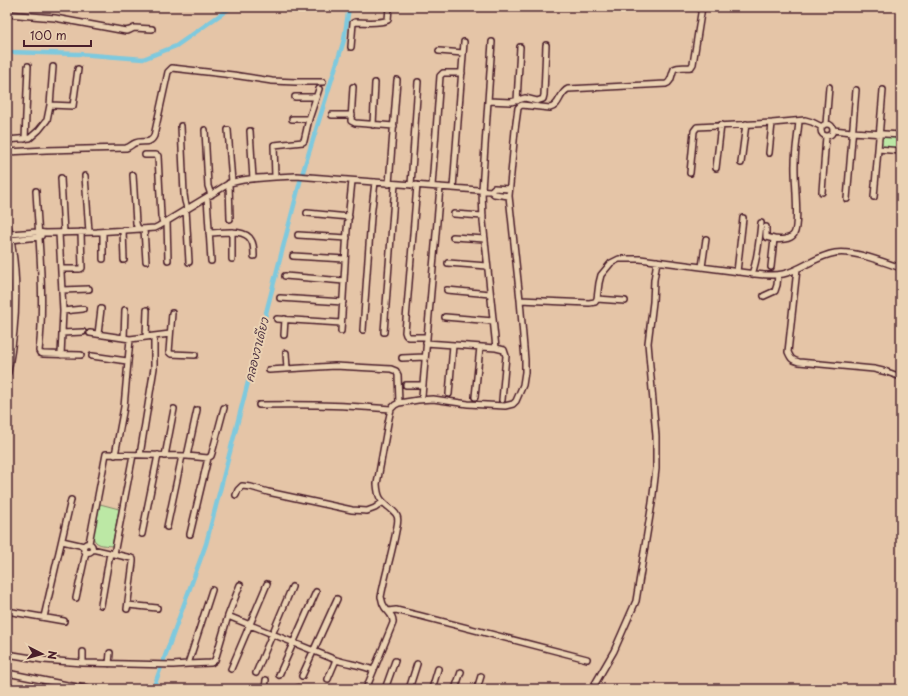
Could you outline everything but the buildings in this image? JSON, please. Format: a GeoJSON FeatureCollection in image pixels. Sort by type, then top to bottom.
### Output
{"type":"FeatureCollection","features":[{"type":"Feature","properties":{"kind":"street"},"geometry":{"type":"LineString","coordinates":[[366,689],[393,623],[392,615],[382,603],[381,597],[398,522],[397,515],[383,502],[378,493],[377,484],[391,409],[399,403],[418,400],[505,406],[513,404],[516,401],[523,385],[525,360],[509,196],[518,108],[522,105],[553,108],[556,106],[564,91],[568,89],[668,83],[674,69],[691,67],[702,7]]}},
{"type":"Feature","properties":{"kind":"street"},"geometry":{"type":"LineString","coordinates":[[351,47],[353,23],[377,23],[386,21],[389,18],[389,9]]}},
{"type":"Feature","properties":{"kind":"street"},"geometry":{"type":"LineString","coordinates":[[7,14],[55,18],[122,30],[130,30],[134,28],[152,29]]}},
{"type":"Feature","properties":{"kind":"street"},"geometry":{"type":"LineString","coordinates":[[453,188],[464,42]]}},
{"type":"Feature","properties":{"kind":"street"},"geometry":{"type":"LineString","coordinates":[[492,42],[482,190],[487,266],[496,348]]}},
{"type":"Feature","properties":{"kind":"street"},"geometry":{"type":"LineString","coordinates":[[488,101],[511,102],[525,98],[537,101],[543,99],[546,45]]}},
{"type":"Feature","properties":{"kind":"street"},"geometry":{"type":"LineString","coordinates":[[517,101],[520,47]]}},
{"type":"Feature","properties":{"kind":"street"},"geometry":{"type":"LineString","coordinates":[[439,51],[463,53]]}},
{"type":"Feature","properties":{"kind":"street"},"geometry":{"type":"LineString","coordinates":[[25,139],[28,66]]}},
{"type":"Feature","properties":{"kind":"street"},"geometry":{"type":"LineString","coordinates":[[7,140],[30,138],[48,120],[53,67]]}},
{"type":"Feature","properties":{"kind":"street"},"geometry":{"type":"LineString","coordinates":[[7,152],[126,148],[135,143],[150,141],[154,138],[168,72],[172,68],[272,81],[323,82]]}},
{"type":"Feature","properties":{"kind":"street"},"geometry":{"type":"LineString","coordinates":[[50,105],[73,106],[78,69]]}},
{"type":"Feature","properties":{"kind":"street"},"geometry":{"type":"LineString","coordinates":[[432,186],[440,76],[443,73],[462,73]]}},
{"type":"Feature","properties":{"kind":"street"},"geometry":{"type":"LineString","coordinates":[[389,184],[397,80]]}},
{"type":"Feature","properties":{"kind":"street"},"geometry":{"type":"LineString","coordinates":[[410,185],[418,82]]}},
{"type":"Feature","properties":{"kind":"street"},"geometry":{"type":"LineString","coordinates":[[372,125],[375,83]]}},
{"type":"Feature","properties":{"kind":"street"},"geometry":{"type":"LineString","coordinates":[[353,87],[351,121],[355,124],[394,126]]}},
{"type":"Feature","properties":{"kind":"street"},"geometry":{"type":"LineString","coordinates":[[826,136],[823,135],[821,130],[824,125],[829,87]]}},
{"type":"Feature","properties":{"kind":"street"},"geometry":{"type":"LineString","coordinates":[[275,177],[274,145],[303,142],[319,89]]}},
{"type":"Feature","properties":{"kind":"street"},"geometry":{"type":"LineString","coordinates":[[847,198],[856,90]]}},
{"type":"Feature","properties":{"kind":"street"},"geometry":{"type":"LineString","coordinates":[[874,197],[883,90]]}},
{"type":"Feature","properties":{"kind":"street"},"geometry":{"type":"LineString","coordinates":[[295,97],[316,97]]}},
{"type":"Feature","properties":{"kind":"street"},"geometry":{"type":"LineString","coordinates":[[332,115],[352,116]]}},
{"type":"Feature","properties":{"kind":"street"},"geometry":{"type":"LineString","coordinates":[[292,119],[309,119]]}},
{"type":"Feature","properties":{"kind":"street"},"geometry":{"type":"LineString","coordinates":[[690,172],[694,131],[697,127],[805,120],[831,126],[833,130],[901,135]]}},
{"type":"Feature","properties":{"kind":"street"},"geometry":{"type":"LineString","coordinates":[[766,228],[766,237],[774,239],[779,240],[791,237],[794,234],[796,223],[795,163],[799,121]]}},
{"type":"Feature","properties":{"kind":"street"},"geometry":{"type":"LineString","coordinates":[[769,153],[772,123]]}},
{"type":"Feature","properties":{"kind":"street"},"geometry":{"type":"LineString","coordinates":[[741,163],[746,124]]}},
{"type":"Feature","properties":{"kind":"street"},"geometry":{"type":"LineString","coordinates":[[716,168],[721,125]]}},
{"type":"Feature","properties":{"kind":"street"},"geometry":{"type":"LineString","coordinates":[[180,126],[184,194],[187,209],[189,262]]}},
{"type":"Feature","properties":{"kind":"street"},"geometry":{"type":"LineString","coordinates":[[205,130],[211,261]]}},
{"type":"Feature","properties":{"kind":"street"},"geometry":{"type":"LineString","coordinates":[[228,130],[230,219]]}},
{"type":"Feature","properties":{"kind":"street"},"geometry":{"type":"LineString","coordinates":[[826,136],[832,133],[833,130]]}},
{"type":"Feature","properties":{"kind":"street"},"geometry":{"type":"LineString","coordinates":[[250,131],[253,179]]}},
{"type":"Feature","properties":{"kind":"street"},"geometry":{"type":"LineString","coordinates":[[822,192],[826,136]]}},
{"type":"Feature","properties":{"kind":"street"},"geometry":{"type":"LineString","coordinates":[[878,149],[901,151]]}},
{"type":"Feature","properties":{"kind":"street"},"geometry":{"type":"LineString","coordinates":[[145,155],[156,155],[159,159],[161,216],[165,222],[168,260]]}},
{"type":"Feature","properties":{"kind":"street"},"geometry":{"type":"LineString","coordinates":[[133,175],[136,223],[138,230]]}},
{"type":"Feature","properties":{"kind":"street"},"geometry":{"type":"LineString","coordinates":[[85,176],[89,232]]}},
{"type":"Feature","properties":{"kind":"street"},"geometry":{"type":"LineString","coordinates":[[7,372],[9,348],[14,328],[15,300],[14,272],[8,231],[38,235],[155,228],[230,183],[275,177],[296,176],[482,190],[491,191],[494,194],[509,196]]}},
{"type":"Feature","properties":{"kind":"street"},"geometry":{"type":"LineString","coordinates":[[61,178],[61,270],[63,311],[61,355]]}},
{"type":"Feature","properties":{"kind":"street"},"geometry":{"type":"LineString","coordinates":[[341,330],[348,217],[352,180]]}},
{"type":"Feature","properties":{"kind":"street"},"geometry":{"type":"LineString","coordinates":[[363,330],[375,182]]}},
{"type":"Feature","properties":{"kind":"street"},"geometry":{"type":"LineString","coordinates":[[384,332],[396,184]]}},
{"type":"Feature","properties":{"kind":"street"},"geometry":{"type":"LineString","coordinates":[[417,185],[405,332],[406,335],[408,337],[453,345],[496,348],[504,350],[502,400]]}},
{"type":"Feature","properties":{"kind":"street"},"geometry":{"type":"LineString","coordinates":[[422,396],[440,187]]}},
{"type":"Feature","properties":{"kind":"street"},"geometry":{"type":"LineString","coordinates":[[491,191],[494,188],[509,189]]}},
{"type":"Feature","properties":{"kind":"street"},"geometry":{"type":"LineString","coordinates":[[36,191],[42,318],[40,353],[81,355]]}},
{"type":"Feature","properties":{"kind":"street"},"geometry":{"type":"LineString","coordinates":[[307,213],[348,217]]}},
{"type":"Feature","properties":{"kind":"street"},"geometry":{"type":"LineString","coordinates":[[454,214],[483,216]]}},
{"type":"Feature","properties":{"kind":"street"},"geometry":{"type":"LineString","coordinates":[[737,272],[743,218]]}},
{"type":"Feature","properties":{"kind":"street"},"geometry":{"type":"LineString","coordinates":[[752,274],[759,246],[761,223]]}},
{"type":"Feature","properties":{"kind":"street"},"geometry":{"type":"LineString","coordinates":[[144,229],[146,261]]}},
{"type":"Feature","properties":{"kind":"street"},"geometry":{"type":"LineString","coordinates":[[123,230],[124,260]]}},
{"type":"Feature","properties":{"kind":"street"},"geometry":{"type":"LineString","coordinates":[[61,270],[82,268],[81,232]]}},
{"type":"Feature","properties":{"kind":"street"},"geometry":{"type":"LineString","coordinates":[[103,232],[103,259]]}},
{"type":"Feature","properties":{"kind":"street"},"geometry":{"type":"LineString","coordinates":[[232,232],[232,259]]}},
{"type":"Feature","properties":{"kind":"street"},"geometry":{"type":"LineString","coordinates":[[209,233],[239,232],[249,236],[252,240],[254,256]]}},
{"type":"Feature","properties":{"kind":"street"},"geometry":{"type":"LineString","coordinates":[[298,235],[347,238]]}},
{"type":"Feature","properties":{"kind":"street"},"geometry":{"type":"LineString","coordinates":[[453,237],[485,239]]}},
{"type":"Feature","properties":{"kind":"street"},"geometry":{"type":"LineString","coordinates":[[702,267],[706,239]]}},
{"type":"Feature","properties":{"kind":"street"},"geometry":{"type":"LineString","coordinates":[[770,267],[774,239]]}},
{"type":"Feature","properties":{"kind":"street"},"geometry":{"type":"LineString","coordinates":[[520,300],[595,302],[601,275],[611,263],[619,259],[654,260],[752,274],[778,275],[836,253],[858,255],[901,268]]}},
{"type":"Feature","properties":{"kind":"street"},"geometry":{"type":"LineString","coordinates":[[293,256],[345,259]]}},
{"type":"Feature","properties":{"kind":"street"},"geometry":{"type":"LineString","coordinates":[[592,689],[614,651],[636,601],[650,511],[656,469],[656,436],[648,343],[653,302],[654,260]]}},
{"type":"Feature","properties":{"kind":"street"},"geometry":{"type":"LineString","coordinates":[[448,263],[487,266]]}},
{"type":"Feature","properties":{"kind":"street"},"geometry":{"type":"LineString","coordinates":[[797,269],[788,352],[790,358],[799,362],[874,369],[901,377]]}},
{"type":"Feature","properties":{"kind":"street"},"geometry":{"type":"LineString","coordinates":[[764,296],[775,291],[778,275]]}},
{"type":"Feature","properties":{"kind":"street"},"geometry":{"type":"LineString","coordinates":[[286,276],[344,281]]}},
{"type":"Feature","properties":{"kind":"street"},"geometry":{"type":"LineString","coordinates":[[62,290],[89,289]]}},
{"type":"Feature","properties":{"kind":"street"},"geometry":{"type":"LineString","coordinates":[[447,290],[490,294]]}},
{"type":"Feature","properties":{"kind":"street"},"geometry":{"type":"LineString","coordinates":[[280,298],[343,302]]}},
{"type":"Feature","properties":{"kind":"street"},"geometry":{"type":"LineString","coordinates":[[596,299],[625,301]]}},
{"type":"Feature","properties":{"kind":"street"},"geometry":{"type":"LineString","coordinates":[[63,311],[83,309]]}},
{"type":"Feature","properties":{"kind":"street"},"geometry":{"type":"LineString","coordinates":[[98,334],[101,309]]}},
{"type":"Feature","properties":{"kind":"street"},"geometry":{"type":"LineString","coordinates":[[124,338],[125,310]]}},
{"type":"Feature","properties":{"kind":"street"},"geometry":{"type":"LineString","coordinates":[[146,337],[147,310]]}},
{"type":"Feature","properties":{"kind":"street"},"geometry":{"type":"LineString","coordinates":[[172,313],[169,352],[195,355]]}},
{"type":"Feature","properties":{"kind":"street"},"geometry":{"type":"LineString","coordinates":[[445,317],[493,321]]}},
{"type":"Feature","properties":{"kind":"street"},"geometry":{"type":"LineString","coordinates":[[277,319],[341,323]]}},
{"type":"Feature","properties":{"kind":"street"},"geometry":{"type":"LineString","coordinates":[[284,336],[285,319]]}},
{"type":"Feature","properties":{"kind":"street"},"geometry":{"type":"LineString","coordinates":[[62,333],[83,332]]}},
{"type":"Feature","properties":{"kind":"street"},"geometry":{"type":"LineString","coordinates":[[90,333],[130,339],[170,334]]}},
{"type":"Feature","properties":{"kind":"street"},"geometry":{"type":"LineString","coordinates":[[140,455],[154,368],[154,336]]}},
{"type":"Feature","properties":{"kind":"street"},"geometry":{"type":"LineString","coordinates":[[115,455],[124,407],[130,339]]}},
{"type":"Feature","properties":{"kind":"street"},"geometry":{"type":"LineString","coordinates":[[449,394],[453,345]]}},
{"type":"Feature","properties":{"kind":"street"},"geometry":{"type":"LineString","coordinates":[[475,397],[480,347]]}},
{"type":"Feature","properties":{"kind":"street"},"geometry":{"type":"LineString","coordinates":[[286,353],[287,369]]}},
{"type":"Feature","properties":{"kind":"street"},"geometry":{"type":"LineString","coordinates":[[92,356],[128,361]]}},
{"type":"Feature","properties":{"kind":"street"},"geometry":{"type":"LineString","coordinates":[[402,358],[425,357]]}},
{"type":"Feature","properties":{"kind":"street"},"geometry":{"type":"LineString","coordinates":[[269,370],[334,366],[391,369],[396,371],[398,374],[399,403]]}},
{"type":"Feature","properties":{"kind":"street"},"geometry":{"type":"LineString","coordinates":[[406,385],[423,385]]}},
{"type":"Feature","properties":{"kind":"street"},"geometry":{"type":"LineString","coordinates":[[259,405],[308,404],[391,409]]}},
{"type":"Feature","properties":{"kind":"street"},"geometry":{"type":"LineString","coordinates":[[190,534],[208,458],[211,456],[224,408]]}},
{"type":"Feature","properties":{"kind":"street"},"geometry":{"type":"LineString","coordinates":[[165,456],[174,409]]}},
{"type":"Feature","properties":{"kind":"street"},"geometry":{"type":"LineString","coordinates":[[167,527],[197,410]]}},
{"type":"Feature","properties":{"kind":"street"},"geometry":{"type":"LineString","coordinates":[[76,598],[88,548],[106,454],[208,458]]}},
{"type":"Feature","properties":{"kind":"street"},"geometry":{"type":"LineString","coordinates":[[101,605],[133,455]]}},
{"type":"Feature","properties":{"kind":"street"},"geometry":{"type":"LineString","coordinates":[[142,534],[158,455]]}},
{"type":"Feature","properties":{"kind":"street"},"geometry":{"type":"LineString","coordinates":[[236,495],[242,486],[251,487],[352,510],[367,511],[375,508],[383,502]]}},
{"type":"Feature","properties":{"kind":"street"},"geometry":{"type":"LineString","coordinates":[[44,617],[70,500]]}},
{"type":"Feature","properties":{"kind":"street"},"geometry":{"type":"LineString","coordinates":[[62,541],[133,559],[127,607],[157,608]]}},
{"type":"Feature","properties":{"kind":"street"},"geometry":{"type":"LineString","coordinates":[[231,669],[267,584]]}},
{"type":"Feature","properties":{"kind":"street"},"geometry":{"type":"LineString","coordinates":[[7,654],[44,660],[83,663],[173,665],[211,664],[215,660],[228,616],[240,585]]}},
{"type":"Feature","properties":{"kind":"street"},"geometry":{"type":"LineString","coordinates":[[256,673],[292,587]]}},
{"type":"Feature","properties":{"kind":"street"},"geometry":{"type":"LineString","coordinates":[[188,664],[212,590]]}},
{"type":"Feature","properties":{"kind":"street"},"geometry":{"type":"LineString","coordinates":[[279,674],[316,592]]}},
{"type":"Feature","properties":{"kind":"street"},"geometry":{"type":"LineString","coordinates":[[302,676],[337,599]]}},
{"type":"Feature","properties":{"kind":"street"},"geometry":{"type":"LineString","coordinates":[[7,610],[64,621]]}},
{"type":"Feature","properties":{"kind":"street"},"geometry":{"type":"LineString","coordinates":[[388,611],[396,610],[421,616],[587,659]]}},
{"type":"Feature","properties":{"kind":"street"},"geometry":{"type":"LineString","coordinates":[[228,616],[336,660],[373,670]]}},
{"type":"Feature","properties":{"kind":"street"},"geometry":{"type":"LineString","coordinates":[[83,652],[83,663]]}},
{"type":"Feature","properties":{"kind":"street"},"geometry":{"type":"LineString","coordinates":[[109,664],[110,653]]}},
{"type":"Feature","properties":{"kind":"street"},"geometry":{"type":"LineString","coordinates":[[328,680],[336,660]]}},
{"type":"Feature","properties":{"kind":"street"},"geometry":{"type":"LineString","coordinates":[[385,689],[395,661]]}},
{"type":"Feature","properties":{"kind":"street"},"geometry":{"type":"LineString","coordinates":[[409,689],[417,664]]}},
{"type":"Feature","properties":{"kind":"street"},"geometry":{"type":"LineString","coordinates":[[432,689],[438,669]]}},
{"type":"Feature","properties":{"kind":"street"},"geometry":{"type":"LineString","coordinates":[[455,689],[461,672]]}},
{"type":"Feature","properties":{"kind":"street"},"geometry":{"type":"LineString","coordinates":[[7,673],[87,689]]}},
{"type":"Feature","properties":{"kind":"street"},"geometry":{"type":"LineString","coordinates":[[477,689],[481,676]]}},
{"type":"Feature","properties":{"kind":"street"},"geometry":{"type":"LineString","coordinates":[[265,689],[266,680]]}},
{"type":"Feature","properties":{"kind":"green space"},"geometry":{"type":"Polygon","coordinates":[[[880,134],[901,135],[901,152],[877,151],[880,134]]]}},
{"type":"Feature","properties":{"kind":"green space"},"geometry":{"type":"Polygon","coordinates":[[[100,504],[119,509],[112,546],[98,544],[93,537],[100,504]]]}},
{"type":"Feature","properties":{"kind":"waterway"},"geometry":{"type":"LineString","coordinates":[[7,52],[79,54],[143,59],[176,46],[233,7]]}},
{"type":"Feature","properties":{"kind":"waterway","name":"คลองวาเดียว"},"geometry":{"type":"LineString","coordinates":[[153,689],[206,544],[301,178],[344,40],[349,7]]}},
{"type":"Feature","properties":{"kind":"waterway"},"geometry":{"type":"LineString","coordinates":[[409,7],[454,7]]}}]}
